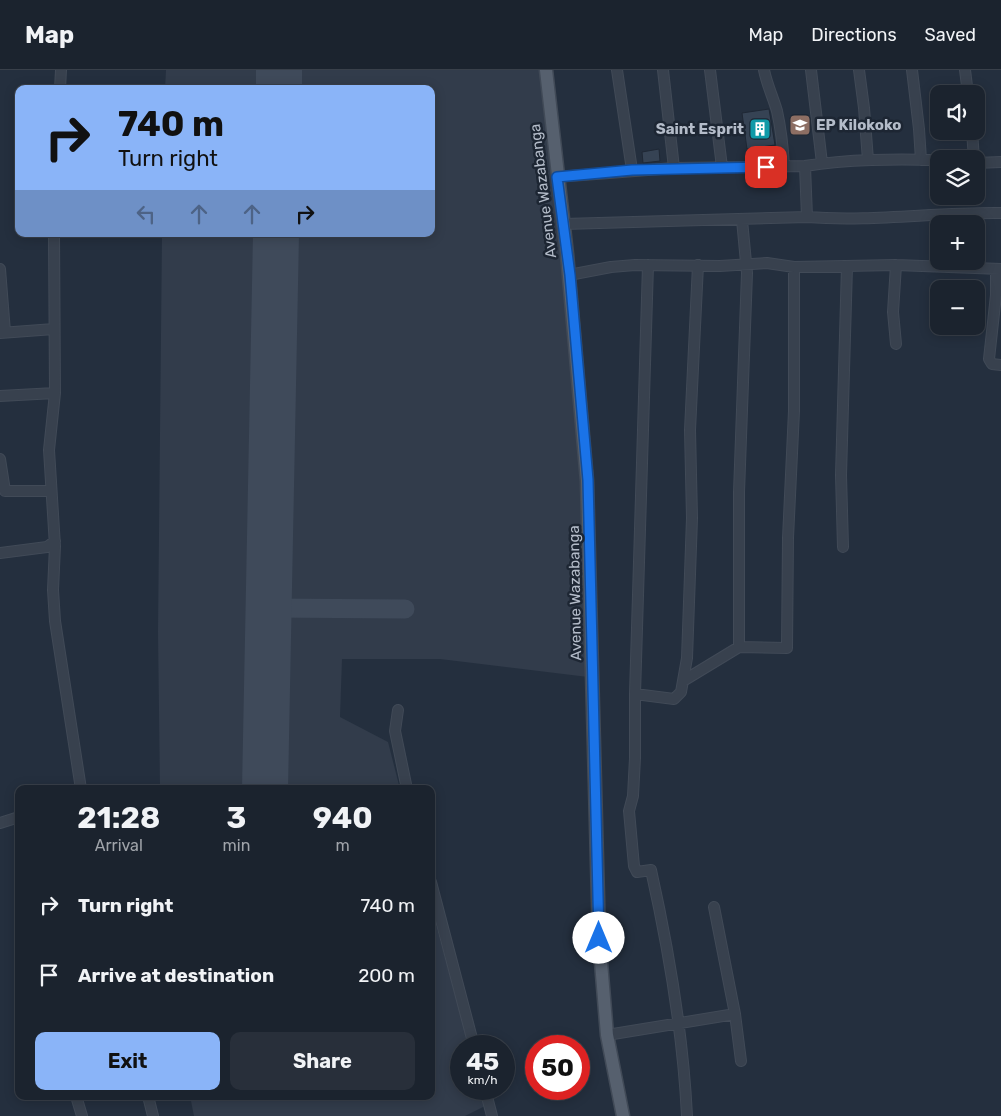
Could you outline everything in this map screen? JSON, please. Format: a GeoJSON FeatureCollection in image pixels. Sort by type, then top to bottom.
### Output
{"type":"FeatureCollection","features":[{"type":"Feature","properties":{"kind":"main road","name":"Avenue Wazabanga"},"geometry":{"type":"LineString","coordinates":[[546,70],[557,177],[570,275],[588,480],[599,938],[607,1035],[623,1116]]}},
{"type":"Feature","properties":{"kind":"street"},"geometry":{"type":"LineString","coordinates":[[60,85],[61,70]]}},
{"type":"Feature","properties":{"kind":"street"},"geometry":{"type":"LineString","coordinates":[[618,70],[632,170]]}},
{"type":"Feature","properties":{"kind":"street"},"geometry":{"type":"LineString","coordinates":[[663,70],[674,168]]}},
{"type":"Feature","properties":{"kind":"street"},"geometry":{"type":"LineString","coordinates":[[710,70],[722,167]]}},
{"type":"Feature","properties":{"kind":"street"},"geometry":{"type":"LineString","coordinates":[[764,70],[777,110],[784,166]]}},
{"type":"Feature","properties":{"kind":"street"},"geometry":{"type":"LineString","coordinates":[[810,70],[822,163]]}},
{"type":"Feature","properties":{"kind":"street"},"geometry":{"type":"LineString","coordinates":[[859,70],[868,160]]}},
{"type":"Feature","properties":{"kind":"street"},"geometry":{"type":"LineString","coordinates":[[912,70],[921,160]]}},
{"type":"Feature","properties":{"kind":"street"},"geometry":{"type":"LineString","coordinates":[[965,70],[967,85]]}},
{"type":"Feature","properties":{"kind":"street"},"geometry":{"type":"LineString","coordinates":[[557,177],[674,168],[805,166],[868,160],[930,160]]}},
{"type":"Feature","properties":{"kind":"street"},"geometry":{"type":"LineString","coordinates":[[985,163],[1001,162]]}},
{"type":"Feature","properties":{"kind":"street"},"geometry":{"type":"LineString","coordinates":[[805,166],[807,217]]}},
{"type":"Feature","properties":{"kind":"street"},"geometry":{"type":"LineString","coordinates":[[564,224],[807,217],[835,219],[889,218],[1001,213]]}},
{"type":"Feature","properties":{"kind":"street"},"geometry":{"type":"LineString","coordinates":[[739,647],[739,501],[747,273],[742,220]]}},
{"type":"Feature","properties":{"kind":"street"},"geometry":{"type":"LineString","coordinates":[[54,237],[55,393],[49,450],[55,542],[53,590],[55,621],[80,785]]}},
{"type":"Feature","properties":{"kind":"street"},"geometry":{"type":"LineString","coordinates":[[570,275],[612,267],[767,263],[794,267],[896,265],[998,270],[997,313],[989,359],[992,364],[1001,364]]}},
{"type":"Feature","properties":{"kind":"street"},"geometry":{"type":"LineString","coordinates":[[648,265],[635,694],[635,768],[633,796],[629,811],[631,850],[636,871],[651,870],[666,936],[679,1022],[687,1116]]}},
{"type":"Feature","properties":{"kind":"street"},"geometry":{"type":"LineString","coordinates":[[635,694],[674,698],[681,692],[687,658],[692,518],[690,430],[698,265]]}},
{"type":"Feature","properties":{"kind":"street"},"geometry":{"type":"LineString","coordinates":[[896,265],[893,312],[896,344]]}},
{"type":"Feature","properties":{"kind":"street"},"geometry":{"type":"LineString","coordinates":[[842,547],[841,475],[847,266]]}},
{"type":"Feature","properties":{"kind":"street"},"geometry":{"type":"LineString","coordinates":[[683,681],[739,647],[787,648],[789,529],[794,411],[794,267]]}},
{"type":"Feature","properties":{"kind":"street"},"geometry":{"type":"LineString","coordinates":[[0,269],[2,333],[54,329]]}},
{"type":"Feature","properties":{"kind":"street"},"geometry":{"type":"LineString","coordinates":[[0,396],[55,393]]}},
{"type":"Feature","properties":{"kind":"street"},"geometry":{"type":"LineString","coordinates":[[0,459],[6,491],[51,491]]}},
{"type":"Feature","properties":{"kind":"street"},"geometry":{"type":"LineString","coordinates":[[0,553],[47,547],[55,542]]}},
{"type":"Feature","properties":{"kind":"street"},"geometry":{"type":"LineString","coordinates":[[398,710],[395,731],[406,785]]}},
{"type":"Feature","properties":{"kind":"street"},"geometry":{"type":"LineString","coordinates":[[0,823],[15,818]]}},
{"type":"Feature","properties":{"kind":"street"},"geometry":{"type":"LineString","coordinates":[[435,897],[471,1035]]}},
{"type":"Feature","properties":{"kind":"street"},"geometry":{"type":"LineString","coordinates":[[714,908],[735,1014],[741,1061]]}},
{"type":"Feature","properties":{"kind":"street"},"geometry":{"type":"LineString","coordinates":[[607,1035],[735,1014]]}},
{"type":"Feature","properties":{"kind":"street"},"geometry":{"type":"LineString","coordinates":[[77,1100],[82,1116]]}},
{"type":"Feature","properties":{"kind":"street"},"geometry":{"type":"LineString","coordinates":[[149,1100],[153,1116]]}},
{"type":"Feature","properties":{"kind":"street"},"geometry":{"type":"LineString","coordinates":[[488,1100],[492,1116]]}},
{"type":"Feature","properties":{"kind":"shaded area"},"geometry":{"type":"Polygon","coordinates":[[[166,70],[542,70],[587,492],[588,677],[440,659],[342,659],[340,717],[388,742],[399,785],[160,785],[158,632],[162,237],[435,237],[435,85],[165,85],[166,70]]]}},
{"type":"Feature","properties":{"kind":"shaded area"},"geometry":{"type":"Polygon","coordinates":[[[435,921],[466,1035],[450,1035],[450,1100],[483,1100],[485,1106],[465,1116],[194,1116],[191,1100],[435,1100],[435,921]]]}},
{"type":"Feature","properties":{"kind":"building","name":"Saint Esprit"},"geometry":{"type":"Polygon","coordinates":[[[769,109],[775,145],[747,149],[742,113],[769,109]]]}},
{"type":"Feature","properties":{"kind":"building"},"geometry":{"type":"Polygon","coordinates":[[[659,149],[660,161],[643,163],[642,152],[659,149]]]}},
{"type":"Feature","properties":{"kind":"taxiway"},"geometry":{"type":"LineString","coordinates":[[269,608],[405,609]]}},
{"type":"Feature","properties":{"kind":"runway"},"geometry":{"type":"LineString","coordinates":[[279,70],[279,85]]}},
{"type":"Feature","properties":{"kind":"runway"},"geometry":{"type":"LineString","coordinates":[[265,785],[276,237]]}},
{"type":"Feature","properties":{"kind":"place","name":"EP Kilokoko"},"geometry":{"type":"Point","coordinates":[800,125]}},
{"type":"Feature","properties":{"kind":"place","name":"Saint Esprit"},"geometry":{"type":"Point","coordinates":[760,129]}},
{"type":"Feature","properties":{"kind":"route"},"geometry":{"type":"LineString","coordinates":[[599,938],[588,480],[570,275],[557,177],[632,170],[766,167]]}}]}
